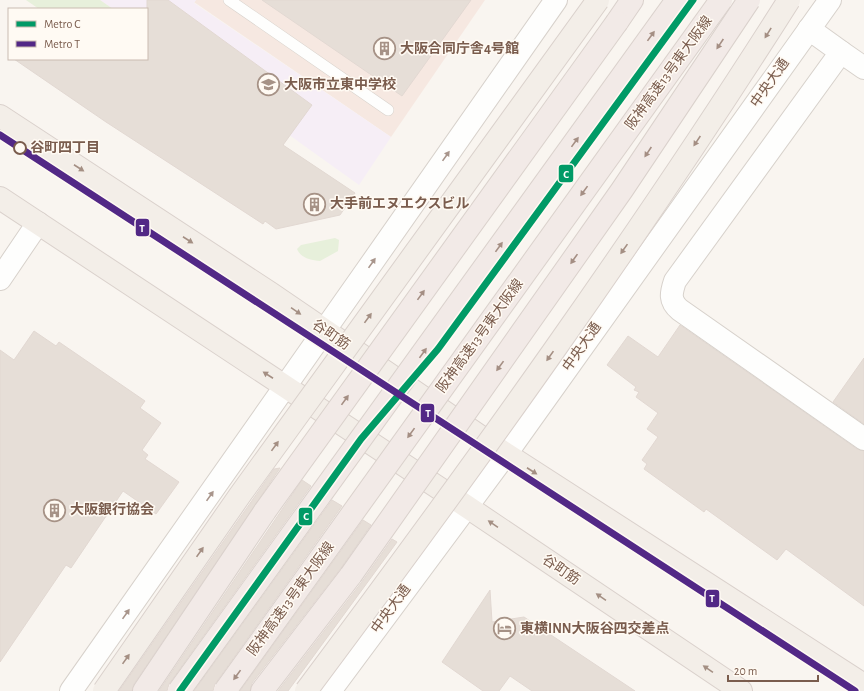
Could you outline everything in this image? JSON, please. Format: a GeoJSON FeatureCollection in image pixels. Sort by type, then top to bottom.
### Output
{"type":"FeatureCollection","features":[{"type":"Feature","properties":{"kind":"highway"},"geometry":{"type":"LineString","coordinates":[[144,691],[265,512],[632,0]]}},
{"type":"Feature","properties":{"kind":"highway"},"geometry":{"type":"LineString","coordinates":[[179,691],[677,0]]}},
{"type":"Feature","properties":{"kind":"highway","name":"阪神高速13号東大阪線"},"geometry":{"type":"LineString","coordinates":[[225,691],[721,0]]}},
{"type":"Feature","properties":{"kind":"highway"},"geometry":{"type":"LineString","coordinates":[[262,691],[351,575],[520,338],[622,190],[749,0]]}},
{"type":"Feature","properties":{"kind":"main road"},"geometry":{"type":"LineString","coordinates":[[104,691],[240,495],[598,0]]}},
{"type":"Feature","properties":{"kind":"main road","name":"中央大通"},"geometry":{"type":"LineString","coordinates":[[306,691],[545,363],[749,64],[789,0]]}},
{"type":"Feature","properties":{"kind":"main road","name":"谷町筋"},"geometry":{"type":"LineString","coordinates":[[0,116],[324,330],[506,454],[864,685]]}},
{"type":"Feature","properties":{"kind":"main road","name":"谷町筋"},"geometry":{"type":"LineString","coordinates":[[0,198],[466,506],[741,691]]}},
{"type":"Feature","properties":{"kind":"street"},"geometry":{"type":"LineString","coordinates":[[71,691],[286,387],[324,330],[556,0]]}},
{"type":"Feature","properties":{"kind":"street","name":"中央大通"},"geometry":{"type":"LineString","coordinates":[[330,691],[506,454],[830,0]]}},
{"type":"Feature","properties":{"kind":"street"},"geometry":{"type":"LineString","coordinates":[[809,29],[864,68]]}},
{"type":"Feature","properties":{"kind":"street"},"geometry":{"type":"LineString","coordinates":[[841,52],[675,281],[671,294],[674,305],[680,310],[864,439]]}},
{"type":"Feature","properties":{"kind":"street"},"geometry":{"type":"LineString","coordinates":[[0,279],[38,223]]}},
{"type":"Feature","properties":{"kind":"lane"},"geometry":{"type":"LineString","coordinates":[[229,0],[388,110]]}},
{"type":"Feature","properties":{"kind":"shaded area","name":"大阪市立東中学校"},"geometry":{"type":"Polygon","coordinates":[[[100,0],[196,0],[194,3],[391,137],[359,185],[148,34],[148,8],[112,8],[100,0]]]}},
{"type":"Feature","properties":{"kind":"shaded area"},"geometry":{"type":"Polygon","coordinates":[[[196,0],[485,0],[391,137],[194,2],[196,0]]]}},
{"type":"Feature","properties":{"kind":"green space"},"geometry":{"type":"Polygon","coordinates":[[[26,0],[100,0],[112,8],[38,8],[26,0]]]}},
{"type":"Feature","properties":{"kind":"green space"},"geometry":{"type":"Polygon","coordinates":[[[335,238],[339,240],[338,251],[320,261],[306,258],[301,255],[297,249],[301,245],[335,238]]]}},
{"type":"Feature","properties":{"kind":"building"},"geometry":{"type":"Polygon","coordinates":[[[147,0],[168,0],[312,105],[283,145],[355,193],[340,215],[276,229],[265,221],[263,224],[106,122],[15,60],[148,60],[147,0]]]}},
{"type":"Feature","properties":{"kind":"building","name":"大阪合同庁舎4号館"},"geometry":{"type":"Polygon","coordinates":[[[262,0],[471,0],[402,96],[262,0]]]}},
{"type":"Feature","properties":{"kind":"building"},"geometry":{"type":"Polygon","coordinates":[[[680,325],[857,449],[864,451],[864,606],[786,549],[777,560],[706,509],[704,512],[644,469],[647,464],[642,460],[658,437],[647,429],[658,413],[636,397],[639,392],[634,390],[636,387],[607,365],[628,336],[658,357],[680,325]]]}},
{"type":"Feature","properties":{"kind":"building","name":"大阪銀行協会"},"geometry":{"type":"Polygon","coordinates":[[[34,331],[56,346],[59,342],[145,401],[140,408],[161,423],[142,450],[148,455],[145,459],[179,482],[156,514],[123,491],[71,568],[66,565],[0,662],[0,350],[14,360],[34,331]]]}},
{"type":"Feature","properties":{"kind":"building"},"geometry":{"type":"Polygon","coordinates":[[[864,358],[864,424],[833,402],[864,358]]]}},
{"type":"Feature","properties":{"kind":"building"},"geometry":{"type":"Polygon","coordinates":[[[280,468],[134,684],[132,691],[119,691],[274,469],[280,468]]]}},
{"type":"Feature","properties":{"kind":"building"},"geometry":{"type":"Polygon","coordinates":[[[302,480],[311,486],[169,684],[167,691],[159,691],[302,480]]]}},
{"type":"Feature","properties":{"kind":"building"},"geometry":{"type":"Polygon","coordinates":[[[332,500],[342,506],[215,684],[213,691],[194,691],[332,500]]]}},
{"type":"Feature","properties":{"kind":"building"},"geometry":{"type":"Polygon","coordinates":[[[363,520],[371,525],[341,568],[252,683],[250,691],[240,691],[363,520]]]}},
{"type":"Feature","properties":{"kind":"building"},"geometry":{"type":"Polygon","coordinates":[[[392,539],[397,542],[288,691],[278,691],[361,583],[392,539]]]}},
{"type":"Feature","properties":{"kind":"building"},"geometry":{"type":"Polygon","coordinates":[[[490,590],[492,622],[524,617],[635,691],[532,691],[510,676],[499,691],[483,691],[442,662],[490,590]]]}},
{"type":"Feature","properties":{"kind":"metro line","name":"C"},"geometry":{"type":"LineString","coordinates":[[180,691],[361,439],[438,349],[693,0]]}},
{"type":"Feature","properties":{"kind":"metro line","name":"T"},"geometry":{"type":"LineString","coordinates":[[0,135],[855,691]]}},
{"type":"Feature","properties":{"kind":"place","name":"大阪合同庁舎4号館"},"geometry":{"type":"Point","coordinates":[385,49]}},
{"type":"Feature","properties":{"kind":"place","name":"大阪市立東中学校"},"geometry":{"type":"Point","coordinates":[268,85]}},
{"type":"Feature","properties":{"kind":"place","name":"谷町四丁目"},"geometry":{"type":"Point","coordinates":[20,148]}},
{"type":"Feature","properties":{"kind":"place","name":"大手前エヌエクスビル"},"geometry":{"type":"Point","coordinates":[314,204]}},
{"type":"Feature","properties":{"kind":"place","name":"大阪銀行協会"},"geometry":{"type":"Point","coordinates":[55,510]}},
{"type":"Feature","properties":{"kind":"place","name":"東横INN大阪谷四交差点"},"geometry":{"type":"Point","coordinates":[505,629]}}]}
